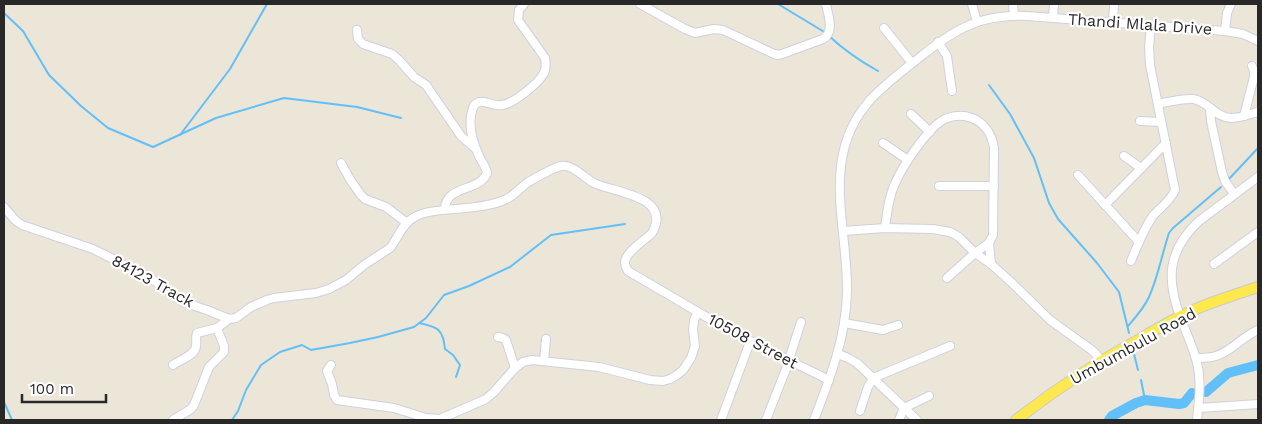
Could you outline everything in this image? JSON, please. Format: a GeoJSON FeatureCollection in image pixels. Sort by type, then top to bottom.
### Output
{"type":"FeatureCollection","features":[{"type":"Feature","properties":{"kind":"main road","name":"Umbumbulu Road"},"geometry":{"type":"LineString","coordinates":[[1016,420],[1070,380],[1101,360],[1180,317],[1211,303],[1258,287]]}},
{"type":"Feature","properties":{"kind":"street"},"geometry":{"type":"LineString","coordinates":[[445,210],[445,204],[450,197],[486,177],[487,170],[476,149],[472,132],[471,118],[475,104],[481,102],[497,106],[506,104],[534,85],[540,79],[545,69],[545,58],[518,20],[519,10],[524,4]]}},
{"type":"Feature","properties":{"kind":"street"},"geometry":{"type":"LineString","coordinates":[[640,4],[685,30],[696,32],[714,29],[723,30],[780,55],[827,37],[830,29],[826,4]]}},
{"type":"Feature","properties":{"kind":"street"},"geometry":{"type":"LineString","coordinates":[[972,4],[977,22]]}},
{"type":"Feature","properties":{"kind":"street"},"geometry":{"type":"LineString","coordinates":[[1013,4],[1014,15]]}},
{"type":"Feature","properties":{"kind":"street"},"geometry":{"type":"LineString","coordinates":[[1053,18],[1054,4]]}},
{"type":"Feature","properties":{"kind":"street"},"geometry":{"type":"LineString","coordinates":[[1113,22],[1114,4]]}},
{"type":"Feature","properties":{"kind":"street"},"geometry":{"type":"LineString","coordinates":[[1225,31],[1230,4]]}},
{"type":"Feature","properties":{"kind":"street","name":"Thandi Mlala Drive"},"geometry":{"type":"LineString","coordinates":[[814,420],[838,354],[844,323],[847,291],[839,195],[839,172],[843,150],[850,131],[870,100],[912,63],[938,42],[960,28],[977,22],[1014,15],[1225,31],[1243,34],[1258,41]]}},
{"type":"Feature","properties":{"kind":"street"},"geometry":{"type":"LineString","coordinates":[[1131,261],[1153,216],[1175,192],[1150,65],[1151,25]]}},
{"type":"Feature","properties":{"kind":"street"},"geometry":{"type":"LineString","coordinates":[[884,28],[912,63]]}},
{"type":"Feature","properties":{"kind":"street"},"geometry":{"type":"LineString","coordinates":[[357,30],[358,39],[363,44],[392,54],[414,77],[426,86],[461,136],[476,149]]}},
{"type":"Feature","properties":{"kind":"street"},"geometry":{"type":"LineString","coordinates":[[938,42],[947,56],[952,92]]}},
{"type":"Feature","properties":{"kind":"street"},"geometry":{"type":"LineString","coordinates":[[1244,116],[1254,77],[1252,66]]}},
{"type":"Feature","properties":{"kind":"street"},"geometry":{"type":"LineString","coordinates":[[1158,104],[1191,99],[1202,102],[1228,118],[1258,112]]}},
{"type":"Feature","properties":{"kind":"street"},"geometry":{"type":"LineString","coordinates":[[1210,108],[1222,172],[1225,181],[1234,194]]}},
{"type":"Feature","properties":{"kind":"street"},"geometry":{"type":"LineString","coordinates":[[911,114],[930,132]]}},
{"type":"Feature","properties":{"kind":"street"},"geometry":{"type":"LineString","coordinates":[[886,228],[887,213],[897,180],[908,160],[930,132],[940,122],[952,117],[964,116],[980,123],[988,132],[994,148],[994,231],[989,243],[947,278]]}},
{"type":"Feature","properties":{"kind":"street"},"geometry":{"type":"LineString","coordinates":[[1140,120],[1161,122]]}},
{"type":"Feature","properties":{"kind":"street"},"geometry":{"type":"LineString","coordinates":[[883,143],[908,160]]}},
{"type":"Feature","properties":{"kind":"street"},"geometry":{"type":"LineString","coordinates":[[1105,205],[1166,143]]}},
{"type":"Feature","properties":{"kind":"street"},"geometry":{"type":"LineString","coordinates":[[1124,156],[1141,168]]}},
{"type":"Feature","properties":{"kind":"street"},"geometry":{"type":"LineString","coordinates":[[341,163],[351,181],[365,199],[386,207],[407,223]]}},
{"type":"Feature","properties":{"kind":"street"},"geometry":{"type":"LineString","coordinates":[[172,364],[194,352],[197,333],[217,328],[267,300],[316,293],[336,285],[390,248],[407,223],[418,215],[498,203],[513,196],[527,183],[560,166],[568,166],[594,183],[645,200],[653,207],[656,224],[652,233],[632,250],[626,257],[624,264],[631,273],[698,312]]}},
{"type":"Feature","properties":{"kind":"street"},"geometry":{"type":"LineString","coordinates":[[1078,175],[1139,242]]}},
{"type":"Feature","properties":{"kind":"street"},"geometry":{"type":"LineString","coordinates":[[1197,420],[1199,377],[1196,358],[1180,317],[1172,288],[1172,268],[1177,249],[1190,228],[1258,177]]}},
{"type":"Feature","properties":{"kind":"street"},"geometry":{"type":"LineString","coordinates":[[940,186],[994,186]]}},
{"type":"Feature","properties":{"kind":"street","name":"84123 Track"},"geometry":{"type":"LineString","coordinates":[[4,207],[22,226],[93,249],[149,277],[183,302],[229,320]]}},
{"type":"Feature","properties":{"kind":"street"},"geometry":{"type":"LineString","coordinates":[[843,231],[886,228],[945,230],[959,237],[975,253],[1012,282],[1045,316],[1093,351],[1101,360]]}},
{"type":"Feature","properties":{"kind":"street"},"geometry":{"type":"LineString","coordinates":[[1214,264],[1258,232]]}},
{"type":"Feature","properties":{"kind":"street"},"geometry":{"type":"LineString","coordinates":[[989,243],[991,264]]}},
{"type":"Feature","properties":{"kind":"street","name":"10508 Street"},"geometry":{"type":"LineString","coordinates":[[515,368],[532,360],[608,368],[656,381],[670,379],[682,370],[691,358],[695,346],[694,320],[698,312],[750,342],[829,380]]}},
{"type":"Feature","properties":{"kind":"street"},"geometry":{"type":"LineString","coordinates":[[766,420],[789,361],[801,322]]}},
{"type":"Feature","properties":{"kind":"street"},"geometry":{"type":"LineString","coordinates":[[844,323],[883,330],[898,325]]}},
{"type":"Feature","properties":{"kind":"street"},"geometry":{"type":"LineString","coordinates":[[173,420],[184,414],[194,405],[209,367],[224,352],[224,346],[217,328]]}},
{"type":"Feature","properties":{"kind":"street"},"geometry":{"type":"LineString","coordinates":[[1196,358],[1222,354],[1258,330]]}},
{"type":"Feature","properties":{"kind":"street"},"geometry":{"type":"LineString","coordinates":[[330,365],[327,370],[337,400],[394,408],[435,420],[486,399],[515,368],[506,340],[498,337]]}},
{"type":"Feature","properties":{"kind":"street"},"geometry":{"type":"LineString","coordinates":[[544,361],[546,340]]}},
{"type":"Feature","properties":{"kind":"street"},"geometry":{"type":"LineString","coordinates":[[722,420],[750,342]]}},
{"type":"Feature","properties":{"kind":"street"},"geometry":{"type":"LineString","coordinates":[[860,411],[873,378],[950,346]]}},
{"type":"Feature","properties":{"kind":"street"},"geometry":{"type":"LineString","coordinates":[[838,354],[857,363],[917,420]]}},
{"type":"Feature","properties":{"kind":"street"},"geometry":{"type":"LineString","coordinates":[[898,420],[904,408],[928,396]]}},
{"type":"Feature","properties":{"kind":"street"},"geometry":{"type":"LineString","coordinates":[[1198,408],[1258,404]]}},
{"type":"Feature","properties":{"kind":"waterway"},"geometry":{"type":"LineString","coordinates":[[180,135],[230,69],[267,4]]}},
{"type":"Feature","properties":{"kind":"waterway"},"geometry":{"type":"LineString","coordinates":[[778,4],[826,33]]}},
{"type":"Feature","properties":{"kind":"waterway"},"geometry":{"type":"LineString","coordinates":[[4,13],[23,31],[49,75],[81,106],[108,128],[153,147],[216,118],[284,98],[357,107],[401,118]]}},
{"type":"Feature","properties":{"kind":"waterway"},"geometry":{"type":"LineString","coordinates":[[829,36],[852,55],[878,71]]}},
{"type":"Feature","properties":{"kind":"waterway"},"geometry":{"type":"LineString","coordinates":[[989,85],[1010,114],[1034,158],[1049,203],[1058,219],[1097,263],[1119,292],[1129,333]]}},
{"type":"Feature","properties":{"kind":"waterway"},"geometry":{"type":"LineString","coordinates":[[1229,179],[1258,148]]}},
{"type":"Feature","properties":{"kind":"waterway"},"geometry":{"type":"LineString","coordinates":[[1128,326],[1149,297],[1169,233],[1221,187]]}},
{"type":"Feature","properties":{"kind":"waterway"},"geometry":{"type":"LineString","coordinates":[[232,420],[238,411],[246,390],[261,365],[280,352],[302,345],[311,350],[350,343],[414,327],[426,318],[444,295],[510,267],[551,235],[625,224]]}},
{"type":"Feature","properties":{"kind":"waterway"},"geometry":{"type":"LineString","coordinates":[[419,323],[431,326],[441,333],[445,349],[453,355],[460,365],[456,377]]}},
{"type":"Feature","properties":{"kind":"waterway"},"geometry":{"type":"LineString","coordinates":[[1133,350],[1138,370]]}},
{"type":"Feature","properties":{"kind":"waterway"},"geometry":{"type":"LineString","coordinates":[[1206,392],[1228,373],[1258,365]]}},
{"type":"Feature","properties":{"kind":"waterway"},"geometry":{"type":"LineString","coordinates":[[1141,380],[1145,400]]}},
{"type":"Feature","properties":{"kind":"waterway"},"geometry":{"type":"LineString","coordinates":[[1109,420],[1112,416],[1145,400],[1179,404],[1184,403],[1192,393]]}},
{"type":"Feature","properties":{"kind":"waterway"},"geometry":{"type":"LineString","coordinates":[[4,402],[12,420]]}}]}
